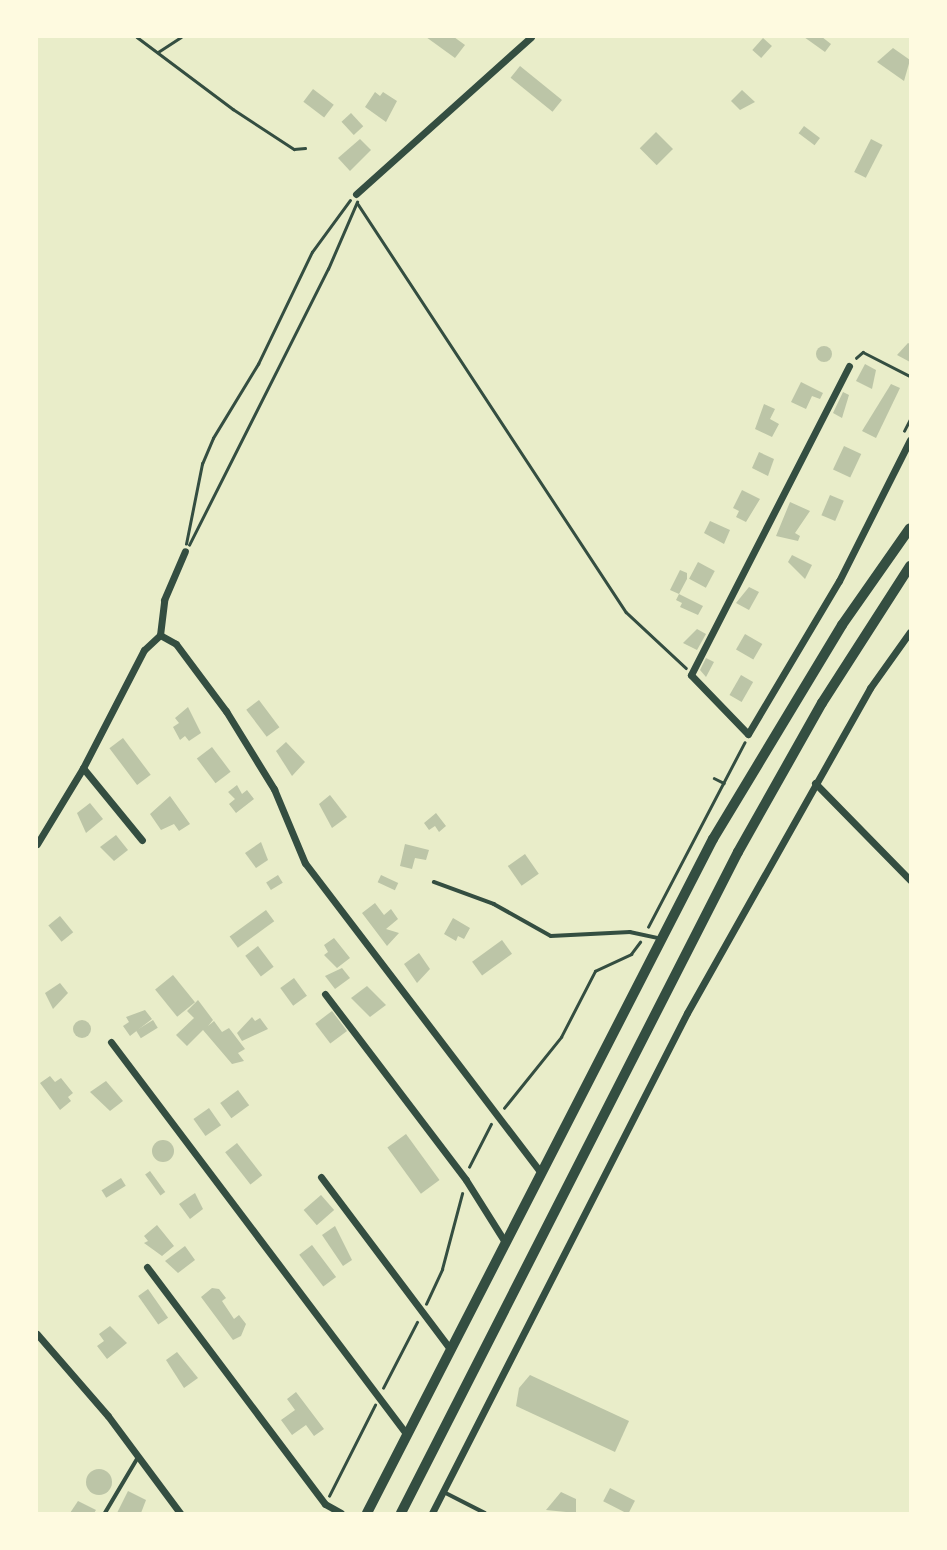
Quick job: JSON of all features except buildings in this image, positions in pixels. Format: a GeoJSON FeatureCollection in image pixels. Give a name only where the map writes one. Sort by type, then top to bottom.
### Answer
{"type":"FeatureCollection","features":[{"type":"Feature","properties":{"kind":"main road"},"geometry":{"type":"LineString","coordinates":[[367,1513],[661,939],[766,747],[910,528]]}},
{"type":"Feature","properties":{"kind":"main road"},"geometry":{"type":"LineString","coordinates":[[401,1513],[786,765],[910,566]]}},
{"type":"Feature","properties":{"kind":"street"},"geometry":{"type":"LineString","coordinates":[[356,198],[531,37]]}},
{"type":"Feature","properties":{"kind":"street"},"geometry":{"type":"LineString","coordinates":[[849,366],[691,675],[748,734],[839,581],[910,440]]}},
{"type":"Feature","properties":{"kind":"street"},"geometry":{"type":"LineString","coordinates":[[37,844],[83,768],[144,650],[160,635],[164,600],[185,551]]}},
{"type":"Feature","properties":{"kind":"street"},"geometry":{"type":"LineString","coordinates":[[432,1513],[681,1025],[870,688],[910,632]]}},
{"type":"Feature","properties":{"kind":"street"},"geometry":{"type":"LineString","coordinates":[[160,635],[176,644],[226,711],[274,789],[305,863],[541,1172]]}},
{"type":"Feature","properties":{"kind":"street"},"geometry":{"type":"LineString","coordinates":[[83,768],[142,840]]}},
{"type":"Feature","properties":{"kind":"street"},"geometry":{"type":"LineString","coordinates":[[815,783],[910,880]]}},
{"type":"Feature","properties":{"kind":"street"},"geometry":{"type":"LineString","coordinates":[[325,994],[466,1180],[505,1242]]}},
{"type":"Feature","properties":{"kind":"street"},"geometry":{"type":"LineString","coordinates":[[111,1042],[407,1436]]}},
{"type":"Feature","properties":{"kind":"street"},"geometry":{"type":"LineString","coordinates":[[321,1177],[450,1349]]}},
{"type":"Feature","properties":{"kind":"street"},"geometry":{"type":"LineString","coordinates":[[148,1266],[325,1504],[341,1513]]}},
{"type":"Feature","properties":{"kind":"street"},"geometry":{"type":"LineString","coordinates":[[37,1335],[139,1458],[180,1513]]}},
{"type":"Feature","properties":{"kind":"lane"},"geometry":{"type":"LineString","coordinates":[[433,882],[494,904],[551,936],[643,935],[661,939]]}},
{"type":"Feature","properties":{"kind":"lane"},"geometry":{"type":"LineString","coordinates":[[105,1513],[130,1464],[139,1458]]}},
{"type":"Feature","properties":{"kind":"lane"},"geometry":{"type":"LineString","coordinates":[[444,1492],[485,1513]]}},
{"type":"Feature","properties":{"kind":"path"},"geometry":{"type":"LineString","coordinates":[[138,37],[274,136],[295,149],[305,148]]}},
{"type":"Feature","properties":{"kind":"path"},"geometry":{"type":"LineString","coordinates":[[158,52],[181,37]]}},
{"type":"Feature","properties":{"kind":"path"},"geometry":{"type":"LineString","coordinates":[[185,551],[197,483],[213,439],[258,364],[324,231],[356,198]]}},
{"type":"Feature","properties":{"kind":"path"},"geometry":{"type":"LineString","coordinates":[[185,551],[328,269],[356,198]]}},
{"type":"Feature","properties":{"kind":"path"},"geometry":{"type":"LineString","coordinates":[[356,198],[626,612],[691,675]]}},
{"type":"Feature","properties":{"kind":"path"},"geometry":{"type":"LineString","coordinates":[[849,366],[863,352],[910,376]]}},
{"type":"Feature","properties":{"kind":"path"},"geometry":{"type":"LineString","coordinates":[[382,1391],[442,1269],[474,1150],[561,1037],[595,971],[631,954],[748,734]]}},
{"type":"Feature","properties":{"kind":"path"},"geometry":{"type":"LineString","coordinates":[[715,778],[724,783]]}},
{"type":"Feature","properties":{"kind":"path"},"geometry":{"type":"LineString","coordinates":[[325,1504],[376,1402]]}}]}
